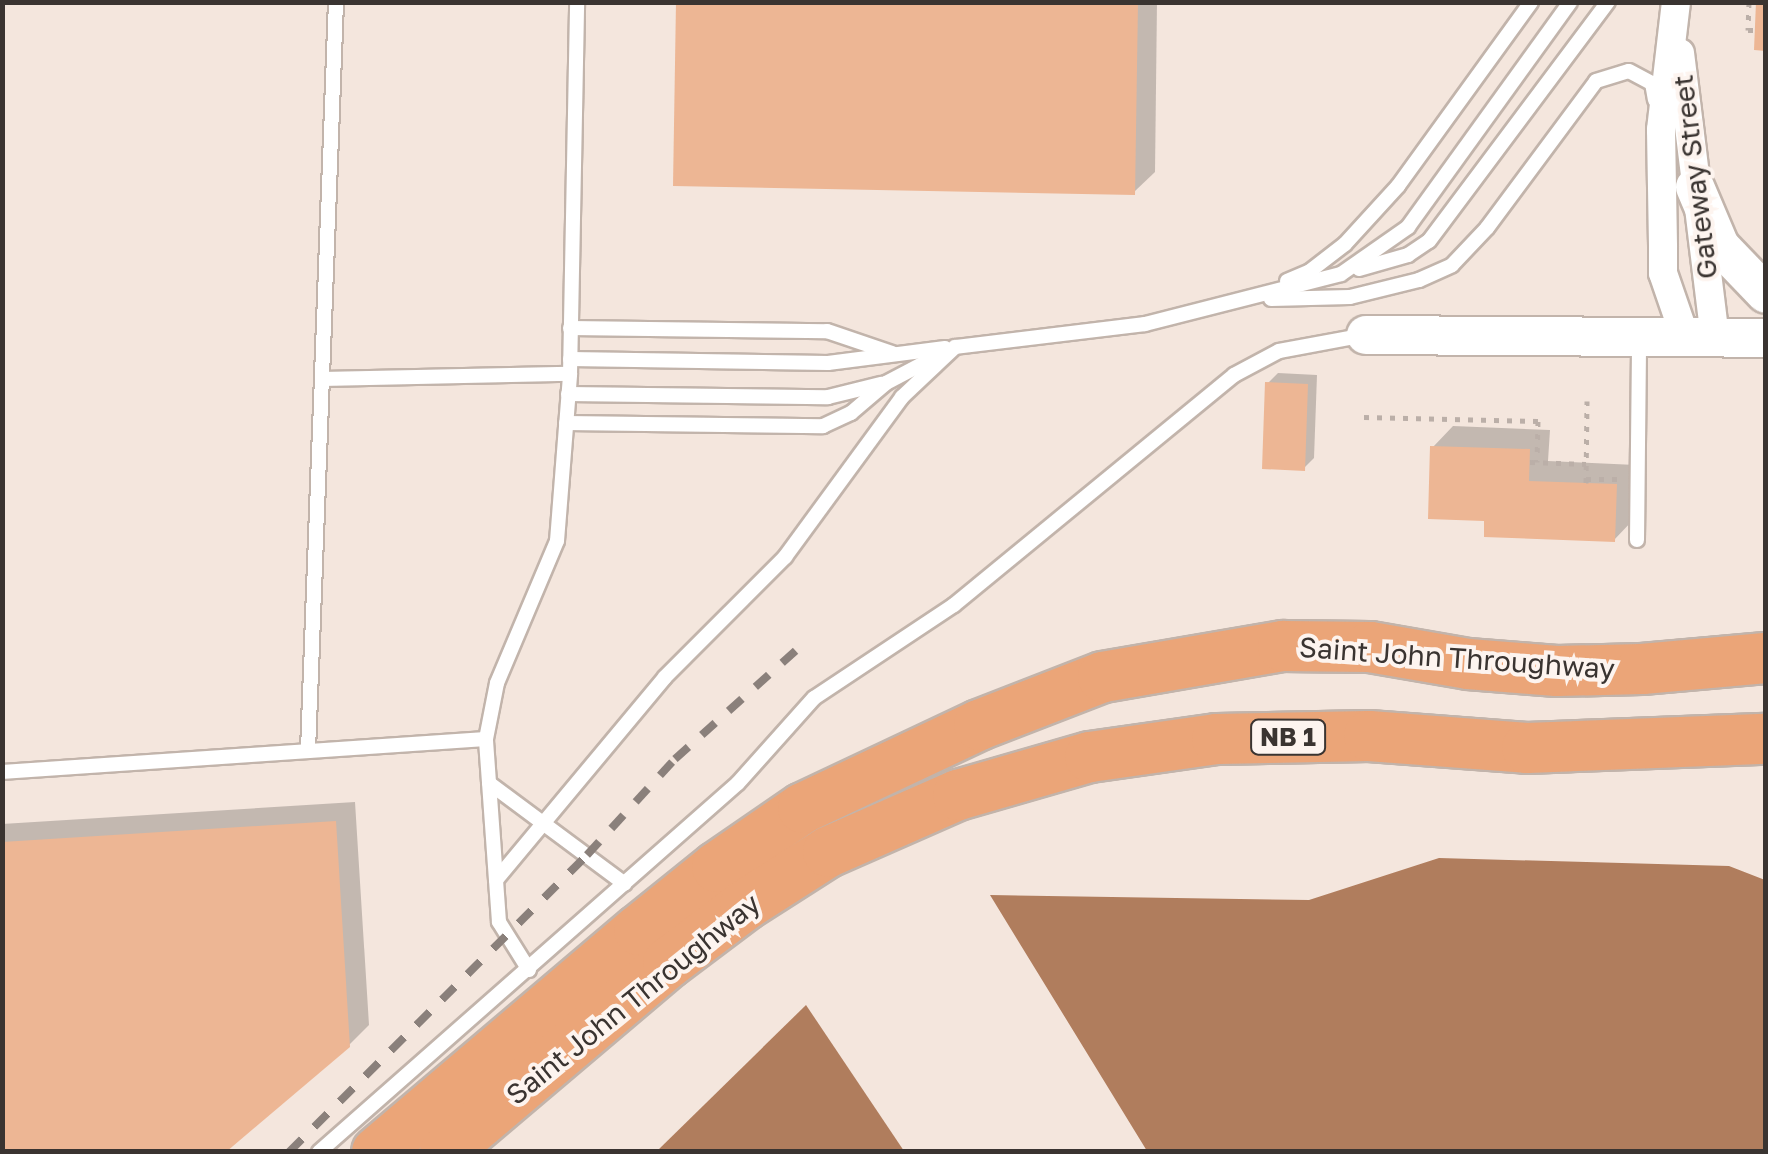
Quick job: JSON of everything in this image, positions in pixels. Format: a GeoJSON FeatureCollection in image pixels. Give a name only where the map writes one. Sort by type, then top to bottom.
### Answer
{"type":"FeatureCollection","features":[{"type":"Feature","properties":{"kind":"highway"},"geometry":{"type":"LineString","coordinates":[[1370,648],[1592,654],[1671,649],[1766,632]]}},
{"type":"Feature","properties":{"kind":"highway","name":"Saint John Throughway"},"geometry":{"type":"LineString","coordinates":[[377,1152],[639,930],[717,868],[803,808],[980,725],[1103,677],[1194,658],[1283,646],[1370,648],[1468,664],[1557,671],[1766,658]]}},
{"type":"Feature","properties":{"kind":"highway","name":"Saint John Throughway"},"geometry":{"type":"LineString","coordinates":[[980,725],[1178,684],[1260,678],[1369,681],[1557,698],[1636,697],[1766,686]]}},
{"type":"Feature","properties":{"kind":"highway","name":"Saint John Throughway"},"geometry":{"type":"LineString","coordinates":[[446,1152],[668,963],[745,905],[828,852],[958,795],[1090,757],[1217,739],[1369,736],[1527,748],[1766,739]]}},
{"type":"Feature","properties":{"kind":"street","name":"Gateway Street"},"geometry":{"type":"LineString","coordinates":[[1676,10],[1661,130],[1664,273],[1700,337]]}},
{"type":"Feature","properties":{"kind":"street","name":"Gateway Street"},"geometry":{"type":"LineString","coordinates":[[1676,10],[1695,187],[1700,337]]}},
{"type":"Feature","properties":{"kind":"street"},"geometry":{"type":"LineString","coordinates":[[1695,187],[1720,246],[1766,294]]}},
{"type":"Feature","properties":{"kind":"street"},"geometry":{"type":"LineString","coordinates":[[1366,335],[1766,338]]}},
{"type":"Feature","properties":{"kind":"lane"},"geometry":{"type":"LineString","coordinates":[[308,751],[336,2]]}},
{"type":"Feature","properties":{"kind":"lane"},"geometry":{"type":"LineString","coordinates":[[529,970],[499,922],[486,740],[497,683],[557,541],[570,367],[577,2]]}},
{"type":"Feature","properties":{"kind":"lane"},"geometry":{"type":"LineString","coordinates":[[1245,300],[1310,271],[1345,244],[1398,186],[1531,2]]}},
{"type":"Feature","properties":{"kind":"lane"},"geometry":{"type":"LineString","coordinates":[[1342,274],[1408,227],[1570,2]]}},
{"type":"Feature","properties":{"kind":"lane"},"geometry":{"type":"LineString","coordinates":[[322,379],[570,367],[828,363],[1145,324],[1408,255],[1429,241],[1608,2]]}},
{"type":"Feature","properties":{"kind":"lane"},"geometry":{"type":"LineString","coordinates":[[1245,300],[1350,298],[1419,280],[1452,265],[1487,228],[1596,81],[1629,71],[1652,82],[1661,130]]}},
{"type":"Feature","properties":{"kind":"lane"},"geometry":{"type":"LineString","coordinates":[[570,328],[827,331],[898,354]]}},
{"type":"Feature","properties":{"kind":"lane"},"geometry":{"type":"LineString","coordinates":[[319,1152],[738,783],[814,698],[954,605],[1063,521],[1234,376],[1279,352],[1366,335]]}},
{"type":"Feature","properties":{"kind":"lane"},"geometry":{"type":"LineString","coordinates":[[1637,540],[1639,337]]}},
{"type":"Feature","properties":{"kind":"lane"},"geometry":{"type":"LineString","coordinates":[[568,394],[828,397],[886,382],[955,347]]}},
{"type":"Feature","properties":{"kind":"lane"},"geometry":{"type":"LineString","coordinates":[[496,880],[666,677],[785,557],[902,397],[955,347]]}},
{"type":"Feature","properties":{"kind":"lane"},"geometry":{"type":"LineString","coordinates":[[566,423],[823,426],[851,412],[886,382]]}},
{"type":"Feature","properties":{"kind":"lane"},"geometry":{"type":"LineString","coordinates":[[2,772],[486,740]]}},
{"type":"Feature","properties":{"kind":"lane"},"geometry":{"type":"LineString","coordinates":[[489,783],[625,884]]}},
{"type":"Feature","properties":{"kind":"path"},"geometry":{"type":"LineString","coordinates":[[1749,2],[1748,30],[1755,30]]}},
{"type":"Feature","properties":{"kind":"path"},"geometry":{"type":"LineString","coordinates":[[1588,400],[1586,481],[1638,480]]}},
{"type":"Feature","properties":{"kind":"path"},"geometry":{"type":"LineString","coordinates":[[1364,417],[1538,421],[1534,462],[1586,464]]}},
{"type":"Feature","properties":{"kind":"shaded area"},"geometry":{"type":"Polygon","coordinates":[[[1439,858],[1729,866],[1765,880],[1765,1151],[1147,1151],[990,895],[1309,900],[1439,858]]]}},
{"type":"Feature","properties":{"kind":"shaded area"},"geometry":{"type":"Polygon","coordinates":[[[806,1005],[904,1151],[657,1151],[806,1005]]]}},
{"type":"Feature","properties":{"kind":"building"},"geometry":{"type":"Polygon","coordinates":[[[676,2],[1138,2],[1135,195],[673,186],[676,2]]]}},
{"type":"Feature","properties":{"kind":"building"},"geometry":{"type":"Polygon","coordinates":[[[1756,2],[1766,2],[1766,51],[1754,50],[1756,2]]]}},
{"type":"Feature","properties":{"kind":"building"},"geometry":{"type":"Polygon","coordinates":[[[1265,382],[1308,384],[1305,471],[1262,469],[1265,382]]]}},
{"type":"Feature","properties":{"kind":"building"},"geometry":{"type":"Polygon","coordinates":[[[1430,446],[1530,449],[1529,481],[1617,484],[1615,542],[1484,537],[1484,521],[1428,519],[1430,446]]]}},
{"type":"Feature","properties":{"kind":"building"},"geometry":{"type":"Polygon","coordinates":[[[336,821],[350,1047],[226,1152],[2,1152],[2,842],[336,821]]]}},
{"type":"Feature","properties":{"kind":"railway"},"geometry":{"type":"LineString","coordinates":[[289,1152],[587,855],[675,759],[802,645]]}}]}
